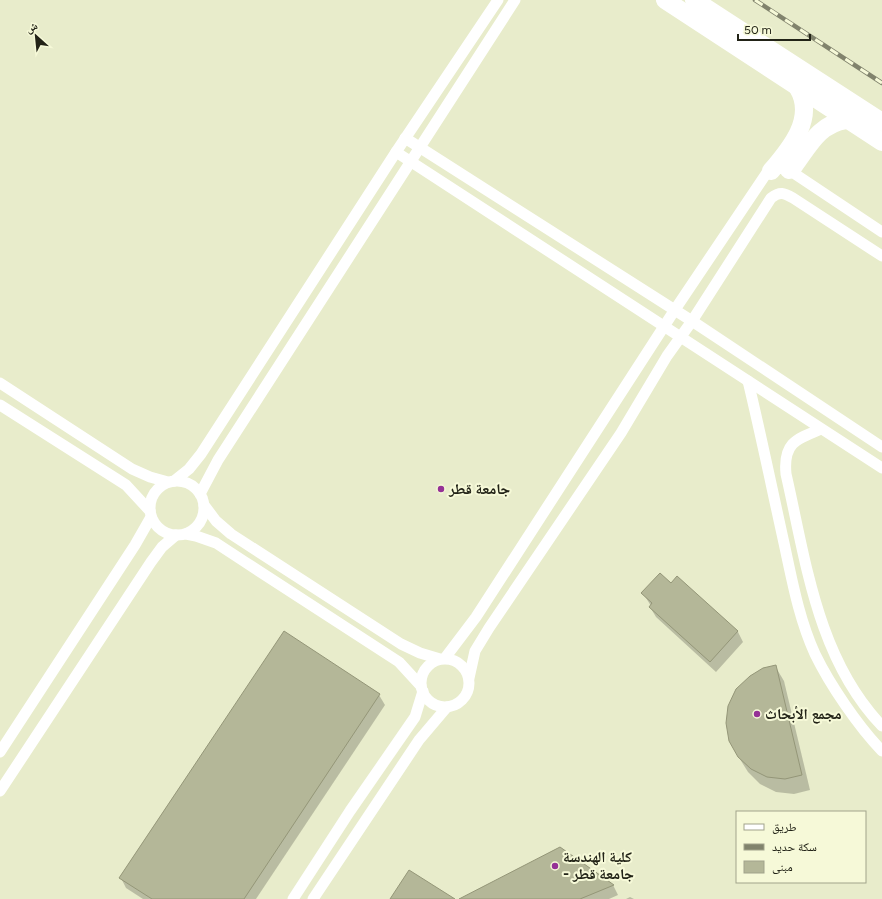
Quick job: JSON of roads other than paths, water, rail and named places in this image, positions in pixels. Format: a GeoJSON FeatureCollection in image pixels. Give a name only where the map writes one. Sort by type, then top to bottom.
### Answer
{"type":"FeatureCollection","features":[{"type":"Feature","properties":{"kind":"main road"},"geometry":{"type":"LineString","coordinates":[[665,0],[846,120],[882,142]]}},
{"type":"Feature","properties":{"kind":"main road"},"geometry":{"type":"LineString","coordinates":[[694,0],[882,122]]}},
{"type":"Feature","properties":{"kind":"main road"},"geometry":{"type":"LineString","coordinates":[[770,171],[780,160],[803,123],[805,105],[798,88]]}},
{"type":"Feature","properties":{"kind":"main road"},"geometry":{"type":"LineString","coordinates":[[789,170],[794,166],[821,130],[833,123],[846,120]]}},
{"type":"Feature","properties":{"kind":"street"},"geometry":{"type":"LineString","coordinates":[[200,494],[213,468],[515,0]]}},
{"type":"Feature","properties":{"kind":"street"},"geometry":{"type":"LineString","coordinates":[[0,752],[135,545],[150,514],[154,493],[189,469],[201,454],[405,138],[497,1],[509,10]]}},
{"type":"Feature","properties":{"kind":"street"},"geometry":{"type":"LineString","coordinates":[[405,138],[674,311],[692,321],[882,447]]}},
{"type":"Feature","properties":{"kind":"street"},"geometry":{"type":"LineString","coordinates":[[396,152],[882,468]]}},
{"type":"Feature","properties":{"kind":"street"},"geometry":{"type":"LineString","coordinates":[[293,899],[350,811],[412,721],[419,708],[424,671],[431,663],[443,659],[476,617],[674,311],[763,179],[770,171],[780,168],[789,170],[882,232]]}},
{"type":"Feature","properties":{"kind":"street"},"geometry":{"type":"LineString","coordinates":[[469,678],[475,651],[488,628],[621,433],[667,356],[692,321],[763,208],[772,198],[779,193],[784,193],[882,256]]}},
{"type":"Feature","properties":{"kind":"street"},"geometry":{"type":"LineString","coordinates":[[709,258],[718,268],[726,268]]}},
{"type":"Feature","properties":{"kind":"street"},"geometry":{"type":"LineString","coordinates":[[748,381],[759,424],[793,583],[808,635],[815,653],[831,681],[862,728],[882,751]]}},
{"type":"Feature","properties":{"kind":"street"},"geometry":{"type":"LineString","coordinates":[[0,383],[132,469],[150,477],[171,482],[186,482],[197,489],[204,505],[216,521],[231,534],[401,644],[420,653],[459,662],[465,669],[469,678],[470,686],[466,695],[459,703],[447,707],[419,740],[313,899]]}},
{"type":"Feature","properties":{"kind":"street"},"geometry":{"type":"LineString","coordinates":[[0,405],[126,485],[162,531],[201,537],[216,544],[252,566],[399,662],[432,703],[447,707]]}},
{"type":"Feature","properties":{"kind":"street"},"geometry":{"type":"LineString","coordinates":[[821,429],[798,439],[789,448],[785,459],[786,474],[810,585],[821,621],[832,649],[856,692],[864,705],[882,726]]}},
{"type":"Feature","properties":{"kind":"street"},"geometry":{"type":"LineString","coordinates":[[0,791],[151,562],[162,547],[200,523],[204,505]]}},
{"type":"Feature","properties":{"kind":"railway"},"geometry":{"type":"LineString","coordinates":[[755,0],[882,83]]}},
{"type":"Feature","properties":{"kind":"place","name":"جامعة قطر"},"geometry":{"type":"Point","coordinates":[441,489]}},
{"type":"Feature","properties":{"kind":"place","name":"مجمع الأبحاث"},"geometry":{"type":"Point","coordinates":[757,714]}},
{"type":"Feature","properties":{"kind":"place","name":"كلية الهندسة - جامعة قطر"},"geometry":{"type":"Point","coordinates":[555,866]}}]}
